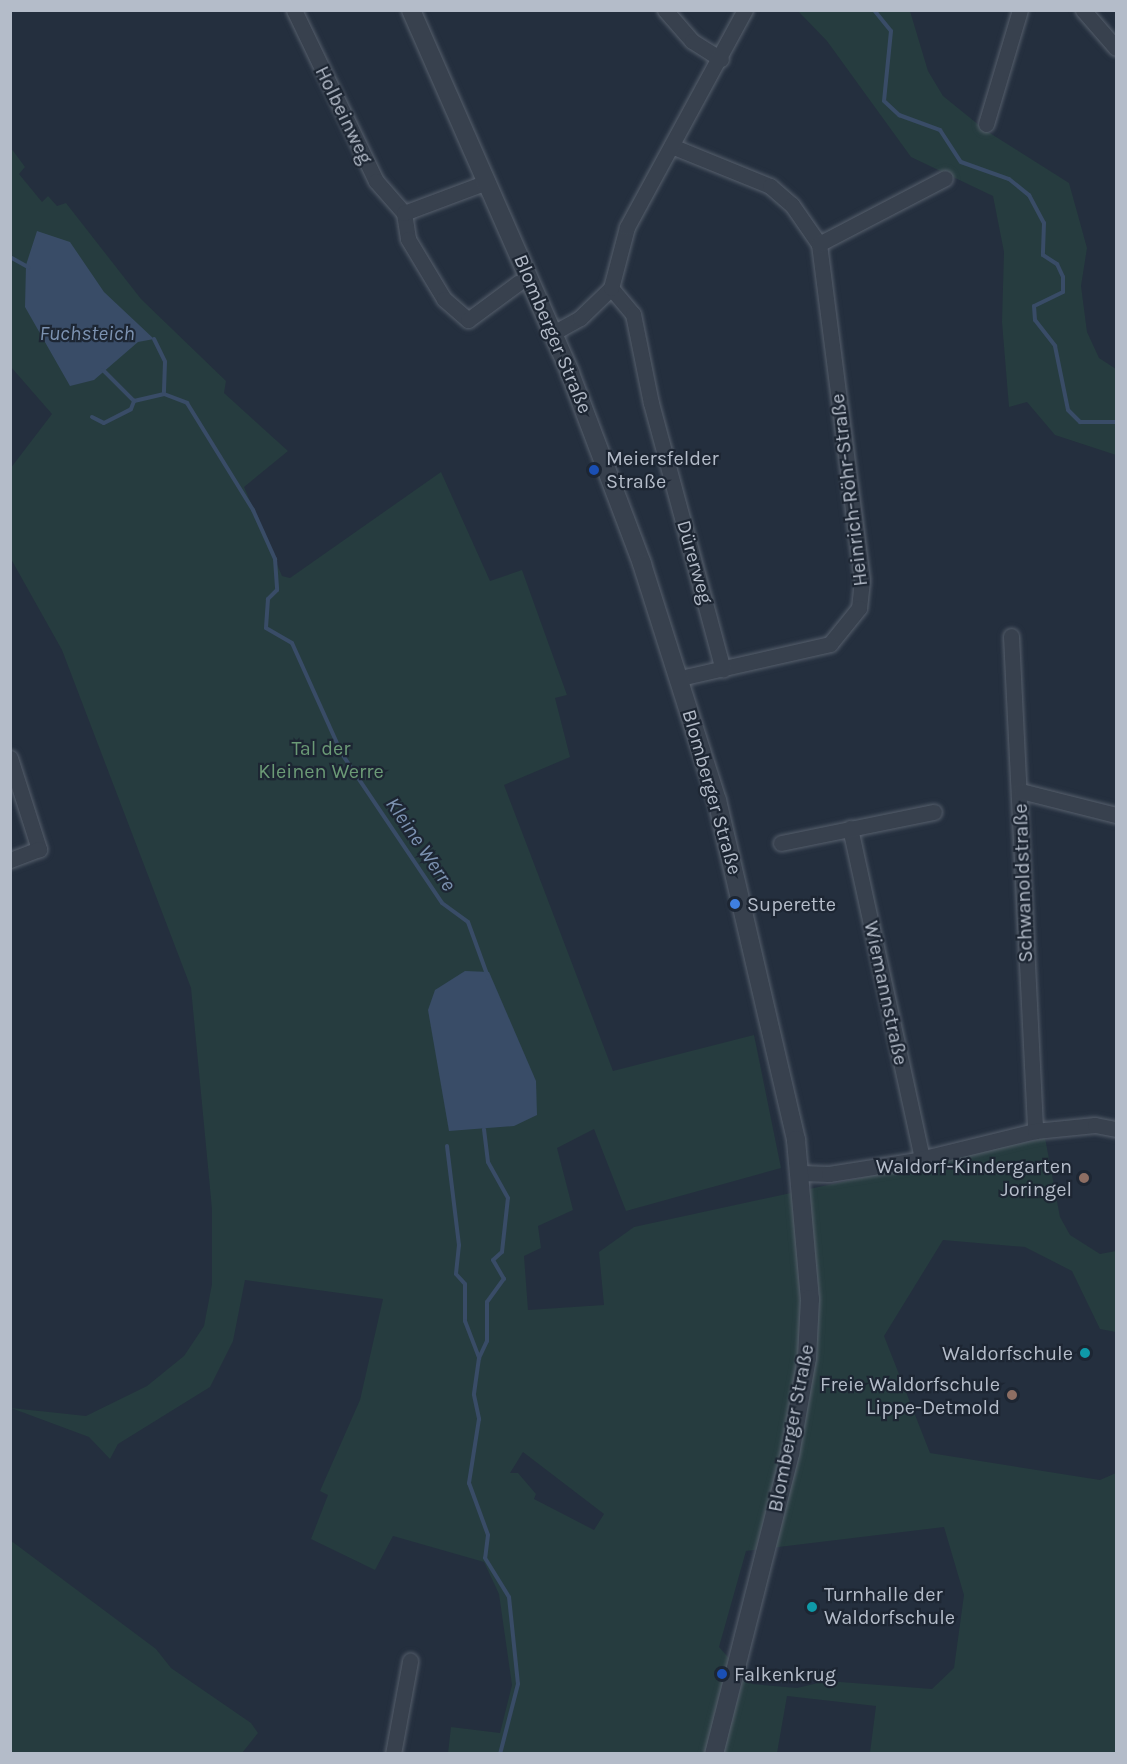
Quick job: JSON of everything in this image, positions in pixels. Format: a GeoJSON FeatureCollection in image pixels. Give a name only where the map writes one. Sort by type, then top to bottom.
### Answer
{"type":"FeatureCollection","features":[{"type":"Feature","properties":{"kind":"street","name":"Holbeinweg"},"geometry":{"type":"LineString","coordinates":[[294,10],[376,181],[404,213]]}},
{"type":"Feature","properties":{"kind":"street","name":"Blomberger Straße"},"geometry":{"type":"LineString","coordinates":[[411,10],[553,333],[607,466],[680,678],[745,910],[801,1173],[810,1299],[807,1358],[790,1454],[714,1754]]}},
{"type":"Feature","properties":{"kind":"street"},"geometry":{"type":"LineString","coordinates":[[665,10],[692,41],[721,59]]}},
{"type":"Feature","properties":{"kind":"street"},"geometry":{"type":"LineString","coordinates":[[553,333],[580,318],[611,288],[627,227],[674,147],[745,10]]}},
{"type":"Feature","properties":{"kind":"street"},"geometry":{"type":"LineString","coordinates":[[986,124],[1020,10]]}},
{"type":"Feature","properties":{"kind":"street"},"geometry":{"type":"LineString","coordinates":[[1083,10],[1116,45]]}},
{"type":"Feature","properties":{"kind":"street","name":"Heinrich-Röhr-Straße"},"geometry":{"type":"LineString","coordinates":[[674,147],[770,186],[792,205],[819,244],[856,526],[859,608],[830,644],[680,678]]}},
{"type":"Feature","properties":{"kind":"street"},"geometry":{"type":"LineString","coordinates":[[819,244],[945,178]]}},
{"type":"Feature","properties":{"kind":"street"},"geometry":{"type":"LineString","coordinates":[[487,182],[404,213],[408,239],[430,282],[468,320],[518,283]]}},
{"type":"Feature","properties":{"kind":"street","name":"Dürerweg"},"geometry":{"type":"LineString","coordinates":[[611,288],[633,314],[651,403],[723,669]]}},
{"type":"Feature","properties":{"kind":"street","name":"Schwanoldstraße"},"geometry":{"type":"LineString","coordinates":[[1011,636],[1021,791],[1035,1131]]}},
{"type":"Feature","properties":{"kind":"street"},"geometry":{"type":"LineString","coordinates":[[10,758],[39,849],[10,860]]}},
{"type":"Feature","properties":{"kind":"street"},"geometry":{"type":"LineString","coordinates":[[1021,791],[1116,815]]}},
{"type":"Feature","properties":{"kind":"street"},"geometry":{"type":"LineString","coordinates":[[781,843],[934,812]]}},
{"type":"Feature","properties":{"kind":"street","name":"Wiemannstraße"},"geometry":{"type":"LineString","coordinates":[[850,828],[922,1158]]}},
{"type":"Feature","properties":{"kind":"street"},"geometry":{"type":"LineString","coordinates":[[801,1173],[829,1174],[922,1158],[1035,1131],[1095,1125],[1116,1129]]}},
{"type":"Feature","properties":{"kind":"street"},"geometry":{"type":"LineString","coordinates":[[393,1754],[410,1661]]}},
{"type":"Feature","properties":{"kind":"green space"},"geometry":{"type":"Polygon","coordinates":[[[798,11],[910,11],[928,71],[943,96],[985,130],[1069,183],[1087,248],[1081,286],[1087,332],[1099,358],[1116,369],[1116,455],[1055,435],[1027,402],[1009,407],[1002,322],[1004,252],[993,196],[911,157],[827,41],[798,11]]]}},
{"type":"Feature","properties":{"kind":"green space","name":"Tal der Kleinen Werre"},"geometry":{"type":"Polygon","coordinates":[[[11,148],[25,167],[19,174],[42,202],[48,196],[57,206],[66,203],[141,299],[226,381],[224,393],[288,451],[244,487],[282,576],[290,578],[441,472],[490,581],[522,570],[567,695],[555,698],[570,757],[504,785],[613,1071],[754,1035],[781,1168],[626,1211],[594,1129],[557,1148],[573,1210],[538,1226],[541,1248],[524,1256],[528,1310],[604,1305],[599,1252],[634,1227],[1045,1138],[1060,1217],[1070,1235],[1100,1254],[1116,1251],[1116,1332],[1100,1329],[1072,1271],[1025,1247],[943,1240],[884,1336],[930,1453],[1100,1480],[1116,1473],[1116,1753],[870,1753],[876,1706],[787,1696],[777,1753],[448,1753],[451,1727],[500,1733],[512,1685],[499,1594],[484,1562],[393,1536],[375,1570],[311,1539],[328,1495],[320,1491],[360,1400],[383,1299],[245,1280],[233,1341],[210,1387],[118,1444],[110,1459],[89,1437],[11,1408],[86,1416],[147,1386],[184,1356],[204,1326],[212,1284],[212,1209],[191,988],[62,650],[11,559],[10,469],[52,414],[11,367],[11,148]],[[523,1452],[510,1473],[518,1473],[536,1494],[534,1499],[594,1530],[604,1514],[523,1452]],[[944,1527],[746,1551],[719,1647],[752,1684],[797,1688],[827,1681],[932,1689],[954,1668],[964,1595],[944,1527]]]}},
{"type":"Feature","properties":{"kind":"green space"},"geometry":{"type":"Polygon","coordinates":[[[10,1540],[156,1649],[171,1668],[251,1723],[258,1733],[242,1753],[11,1753],[10,1540]]]}},
{"type":"Feature","properties":{"kind":"water","name":"Fuchsteich"},"geometry":{"type":"Polygon","coordinates":[[[37,231],[70,242],[104,292],[154,339],[138,342],[94,380],[70,386],[25,307],[26,265],[37,231]]]}},
{"type":"Feature","properties":{"kind":"water"},"geometry":{"type":"Polygon","coordinates":[[[465,971],[489,972],[536,1081],[537,1115],[514,1126],[449,1131],[428,1010],[435,990],[465,971]]]}},
{"type":"Feature","properties":{"kind":"waterway"},"geometry":{"type":"LineString","coordinates":[[874,10],[891,31],[884,101],[899,115],[940,130],[961,162],[1009,179],[1029,195],[1044,223],[1043,255],[1057,264],[1063,277],[1063,292],[1034,306],[1035,320],[1055,346],[1068,410],[1080,422],[1116,422]]}},
{"type":"Feature","properties":{"kind":"waterway","name":"Kleine Werre"},"geometry":{"type":"LineString","coordinates":[[10,257],[28,267]]}},
{"type":"Feature","properties":{"kind":"waterway"},"geometry":{"type":"LineString","coordinates":[[154,339],[165,362],[164,394]]}},
{"type":"Feature","properties":{"kind":"waterway","name":"Kleine Werre"},"geometry":{"type":"LineString","coordinates":[[103,370],[134,401],[164,394],[187,403],[253,510],[275,559],[277,590],[268,599],[266,628],[292,643],[342,754],[442,903],[468,922],[488,977]]}},
{"type":"Feature","properties":{"kind":"waterway"},"geometry":{"type":"LineString","coordinates":[[92,417],[104,423],[131,409],[134,401]]}},
{"type":"Feature","properties":{"kind":"waterway","name":"Kleine Werre"},"geometry":{"type":"LineString","coordinates":[[479,1358],[487,1341],[487,1302],[504,1279],[493,1260],[502,1252],[508,1198],[488,1162],[484,1129]]}},
{"type":"Feature","properties":{"kind":"waterway","name":"Kleine Werre"},"geometry":{"type":"LineString","coordinates":[[447,1146],[459,1245],[456,1274],[465,1284],[465,1321],[479,1358],[474,1395],[479,1419],[469,1483],[488,1535],[485,1558],[509,1597],[518,1684],[500,1754]]}},
{"type":"Feature","properties":{"kind":"place","name":"Meiersfelder Straße"},"geometry":{"type":"Point","coordinates":[594,470]}},
{"type":"Feature","properties":{"kind":"place","name":"Superette"},"geometry":{"type":"Point","coordinates":[735,904]}},
{"type":"Feature","properties":{"kind":"place","name":"Waldorf-Kindergarten Joringel"},"geometry":{"type":"Point","coordinates":[1084,1178]}},
{"type":"Feature","properties":{"kind":"place","name":"Waldorfschule"},"geometry":{"type":"Point","coordinates":[1085,1353]}},
{"type":"Feature","properties":{"kind":"place","name":"Freie Waldorfschule Lippe-Detmold"},"geometry":{"type":"Point","coordinates":[1012,1395]}},
{"type":"Feature","properties":{"kind":"place","name":"Turnhalle der Waldorfschule"},"geometry":{"type":"Point","coordinates":[812,1607]}},
{"type":"Feature","properties":{"kind":"place","name":"Falkenkrug"},"geometry":{"type":"Point","coordinates":[722,1674]}}]}
